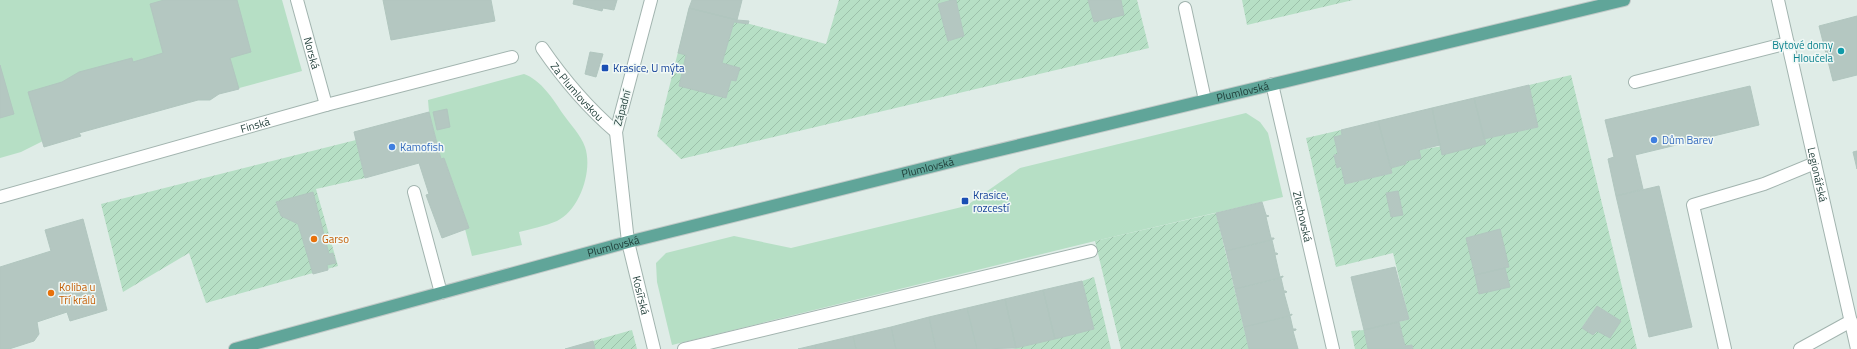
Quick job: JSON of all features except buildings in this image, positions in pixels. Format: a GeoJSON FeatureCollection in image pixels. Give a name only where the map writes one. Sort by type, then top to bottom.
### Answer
{"type":"FeatureCollection","features":[{"type":"Feature","properties":{"kind":"main road","name":"Plumlovská"},"geometry":{"type":"LineString","coordinates":[[235,349],[628,242],[1205,100],[1624,0]]}},
{"type":"Feature","properties":{"kind":"street","name":"Norská"},"geometry":{"type":"LineString","coordinates":[[296,0],[326,105]]}},
{"type":"Feature","properties":{"kind":"street","name":"Západní"},"geometry":{"type":"LineString","coordinates":[[628,242],[616,132],[651,0]]}},
{"type":"Feature","properties":{"kind":"street","name":"Legionářská"},"geometry":{"type":"LineString","coordinates":[[1778,0],[1857,349]]}},
{"type":"Feature","properties":{"kind":"street"},"geometry":{"type":"LineString","coordinates":[[1185,8],[1205,100]]}},
{"type":"Feature","properties":{"kind":"street"},"geometry":{"type":"LineString","coordinates":[[1635,82],[1788,43]]}},
{"type":"Feature","properties":{"kind":"street","name":"Za Plumlovskou"},"geometry":{"type":"LineString","coordinates":[[542,48],[562,78],[593,112],[616,132]]}},
{"type":"Feature","properties":{"kind":"street","name":"Finská"},"geometry":{"type":"LineString","coordinates":[[0,197],[326,105],[512,57]]}},
{"type":"Feature","properties":{"kind":"street","name":"Zlechovská"},"geometry":{"type":"LineString","coordinates":[[1272,84],[1333,349]]}},
{"type":"Feature","properties":{"kind":"street"},"geometry":{"type":"LineString","coordinates":[[1725,349],[1693,204],[1764,184],[1815,163]]}},
{"type":"Feature","properties":{"kind":"street"},"geometry":{"type":"LineString","coordinates":[[414,192],[441,293]]}},
{"type":"Feature","properties":{"kind":"street","name":"Kosířská"},"geometry":{"type":"LineString","coordinates":[[628,242],[654,349]]}},
{"type":"Feature","properties":{"kind":"street"},"geometry":{"type":"LineString","coordinates":[[684,349],[1091,251]]}},
{"type":"Feature","properties":{"kind":"street"},"geometry":{"type":"LineString","coordinates":[[1800,349],[1851,321]]}},
{"type":"Feature","properties":{"kind":"green space"},"geometry":{"type":"Polygon","coordinates":[[[0,0],[282,0],[302,71],[43,141],[21,152],[0,158],[0,0]]]}},
{"type":"Feature","properties":{"kind":"green space"},"geometry":{"type":"Polygon","coordinates":[[[839,0],[1137,0],[1149,48],[681,159],[657,136],[689,8],[826,44],[839,0]]]}},
{"type":"Feature","properties":{"kind":"green space"},"geometry":{"type":"Polygon","coordinates":[[[1242,0],[1353,0],[1247,25],[1242,0]]]}},
{"type":"Feature","properties":{"kind":"green space"},"geometry":{"type":"Polygon","coordinates":[[[524,74],[541,85],[578,134],[585,147],[587,156],[586,178],[578,199],[565,216],[552,223],[519,232],[522,245],[472,256],[465,229],[469,228],[444,158],[441,159],[429,112],[428,100],[524,74]]]}},
{"type":"Feature","properties":{"kind":"green space"},"geometry":{"type":"Polygon","coordinates":[[[1571,75],[1637,349],[1413,349],[1412,345],[1405,346],[1399,322],[1409,319],[1393,253],[1336,267],[1306,138],[1341,130],[1342,135],[1334,137],[1338,154],[1334,155],[1337,167],[1341,166],[1346,184],[1392,173],[1391,168],[1406,164],[1406,161],[1421,158],[1419,150],[1484,139],[1538,127],[1529,85],[1571,75]],[[1597,306],[1583,326],[1595,334],[1597,331],[1620,321],[1597,306]]]}},
{"type":"Feature","properties":{"kind":"green space"},"geometry":{"type":"Polygon","coordinates":[[[1246,113],[1260,122],[1268,133],[1283,197],[1095,241],[672,345],[657,282],[656,263],[666,253],[734,236],[791,248],[966,206],[1020,168],[1246,113]]]}},
{"type":"Feature","properties":{"kind":"green space"},"geometry":{"type":"Polygon","coordinates":[[[356,140],[365,178],[316,189],[338,266],[206,303],[189,253],[123,292],[101,204],[356,140]]]}},
{"type":"Feature","properties":{"kind":"green space"},"geometry":{"type":"Polygon","coordinates":[[[1216,213],[1249,349],[1121,349],[1095,241],[1216,213]]]}},
{"type":"Feature","properties":{"kind":"green space"},"geometry":{"type":"Polygon","coordinates":[[[1094,277],[1111,349],[1012,349],[1093,329],[1082,281],[1094,277]]]}},
{"type":"Feature","properties":{"kind":"green space"},"geometry":{"type":"Polygon","coordinates":[[[632,330],[637,349],[595,349],[593,341],[632,330]]]}},
{"type":"Feature","properties":{"kind":"green space"},"geometry":{"type":"Polygon","coordinates":[[[1364,330],[1368,349],[1355,349],[1351,331],[1364,330]]]}},
{"type":"Feature","properties":{"kind":"place","name":"Bytové domy Hloučela"},"geometry":{"type":"Point","coordinates":[1841,51]}},
{"type":"Feature","properties":{"kind":"place","name":"Krasice, U mýta"},"geometry":{"type":"Point","coordinates":[605,68]}},
{"type":"Feature","properties":{"kind":"place","name":"Dům Barev"},"geometry":{"type":"Point","coordinates":[1654,140]}},
{"type":"Feature","properties":{"kind":"place","name":"Kamofish"},"geometry":{"type":"Point","coordinates":[392,147]}},
{"type":"Feature","properties":{"kind":"place","name":"Krasice, rozcestí"},"geometry":{"type":"Point","coordinates":[965,201]}},
{"type":"Feature","properties":{"kind":"place","name":"Garso"},"geometry":{"type":"Point","coordinates":[314,239]}},
{"type":"Feature","properties":{"kind":"place","name":"Koliba u Tří králů"},"geometry":{"type":"Point","coordinates":[51,293]}}]}
